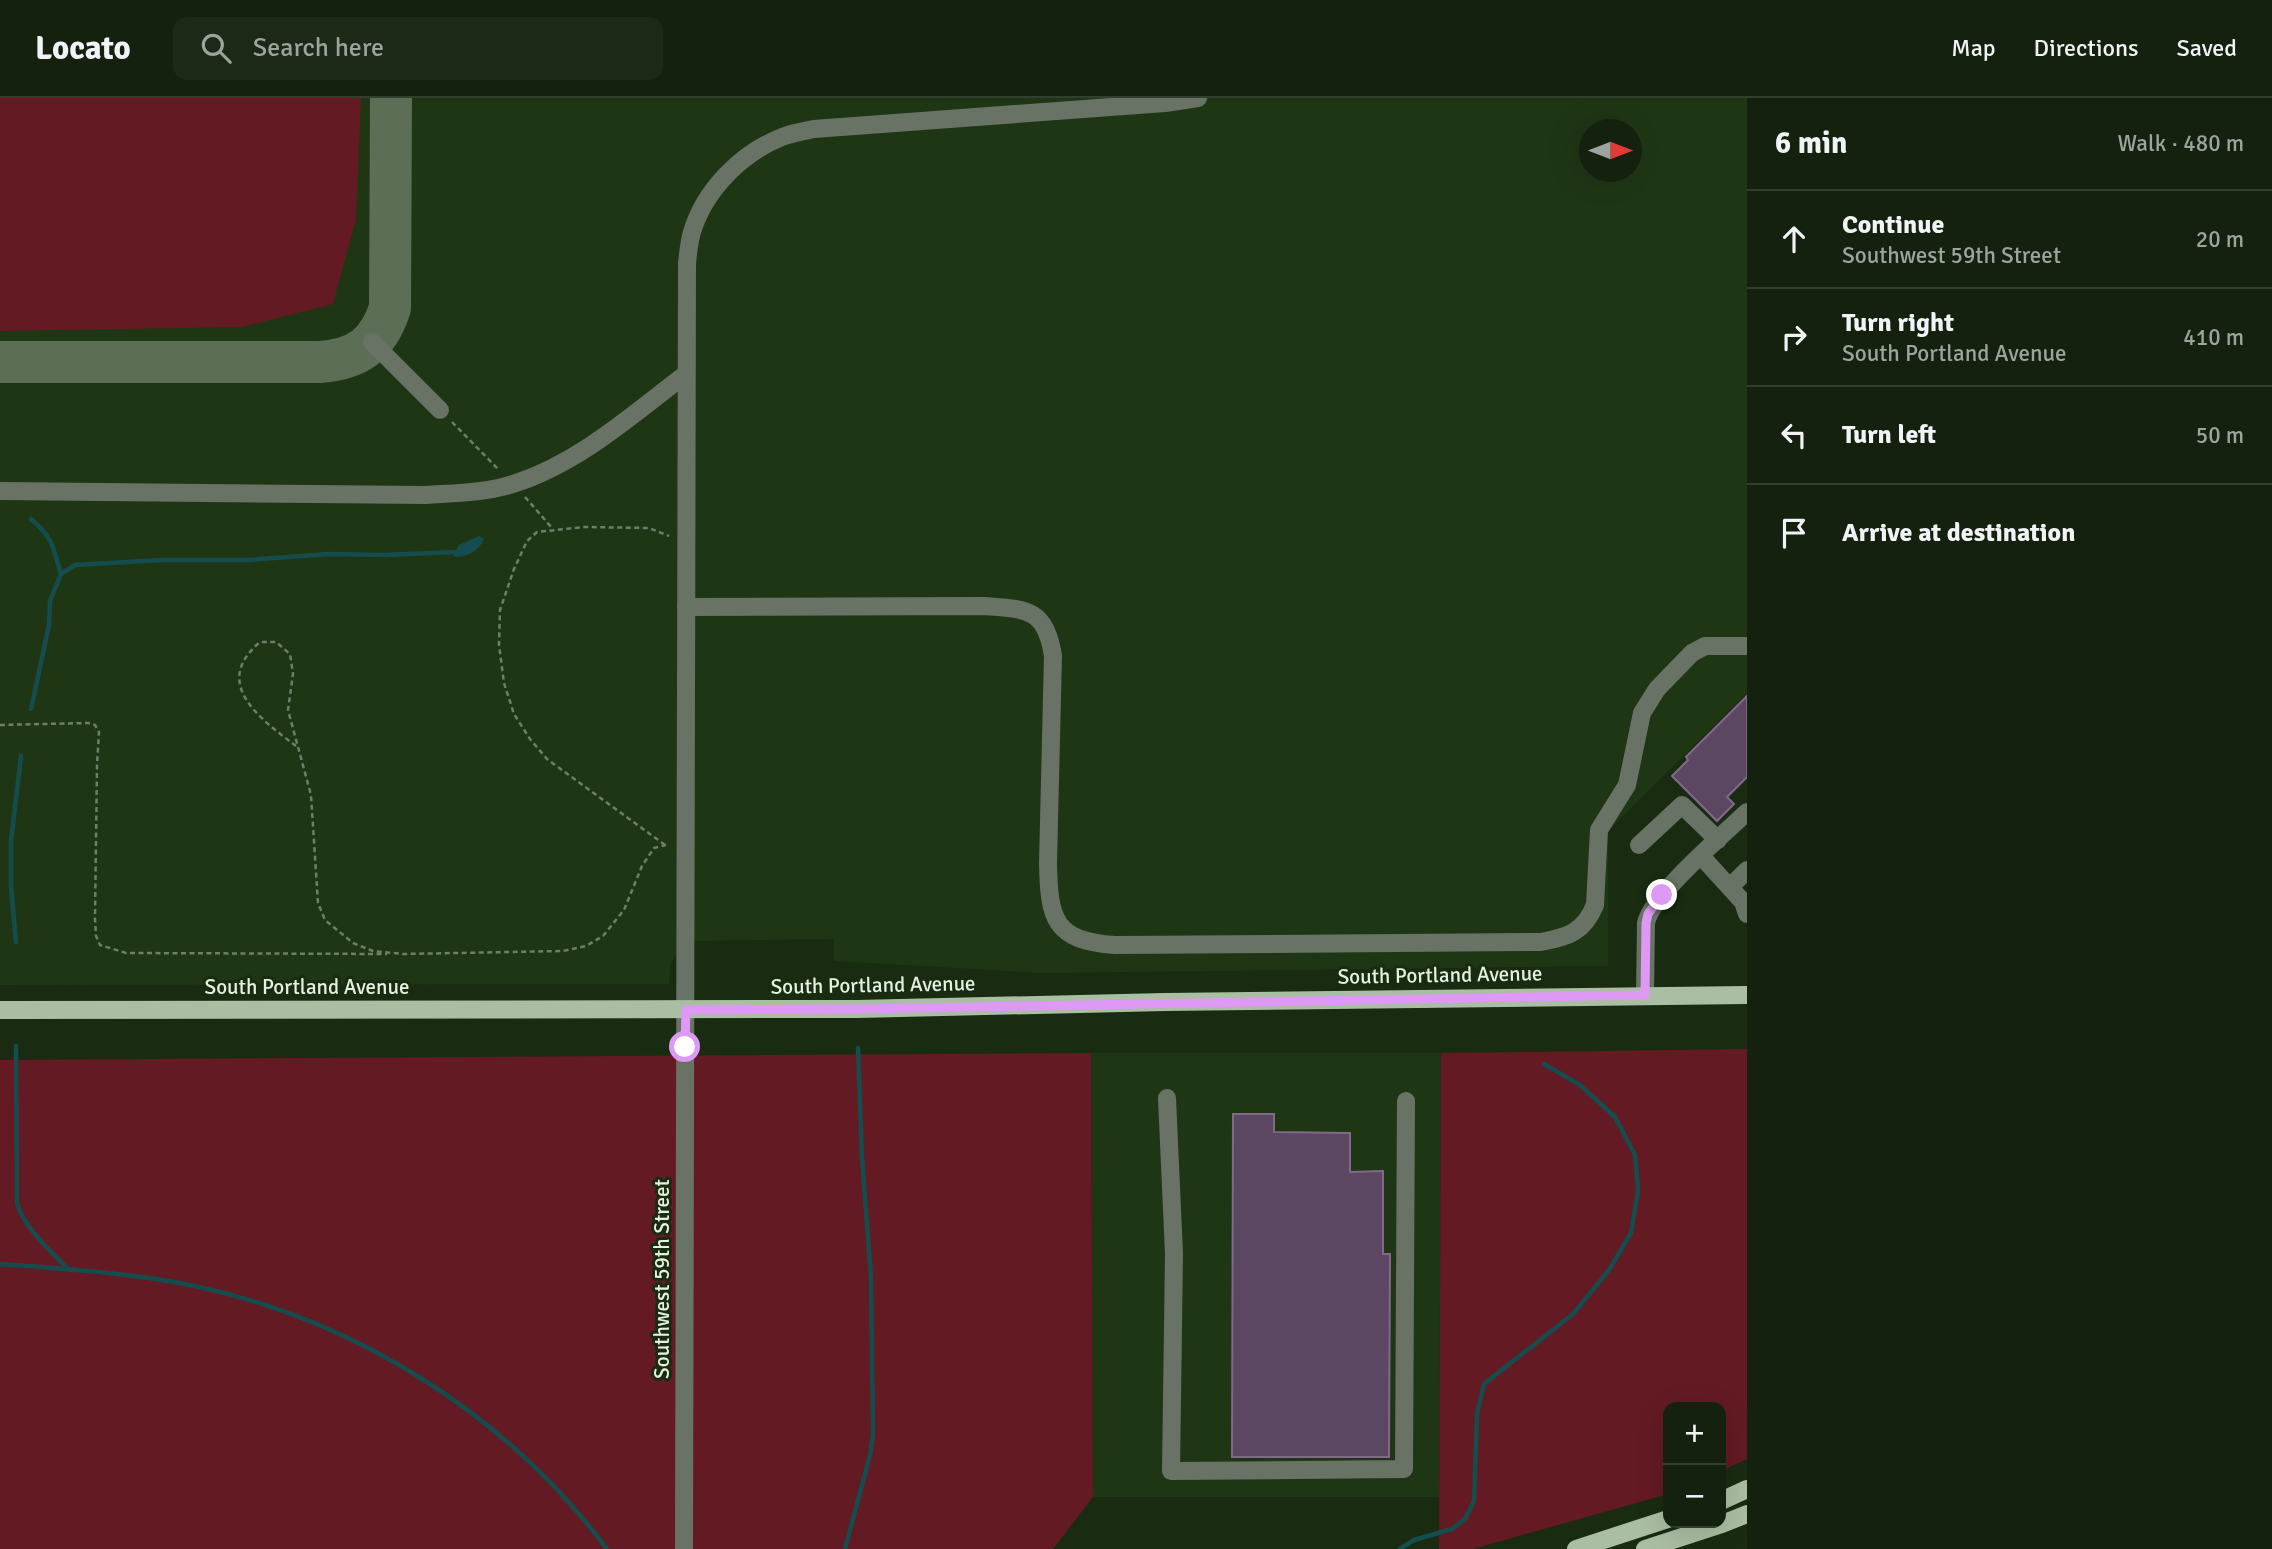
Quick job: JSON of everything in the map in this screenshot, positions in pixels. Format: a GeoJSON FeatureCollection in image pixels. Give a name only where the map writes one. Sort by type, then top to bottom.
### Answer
{"type":"FeatureCollection","features":[{"type":"Feature","properties":{"kind":"main road","name":"South Portland Avenue"},"geometry":{"type":"LineString","coordinates":[[0,1010],[857,1009],[1747,995]]}},
{"type":"Feature","properties":{"kind":"main road"},"geometry":{"type":"LineString","coordinates":[[1726,1499],[1747,1489]]}},
{"type":"Feature","properties":{"kind":"main road"},"geometry":{"type":"LineString","coordinates":[[1645,1549],[1747,1514]]}},
{"type":"Feature","properties":{"kind":"main road"},"geometry":{"type":"LineString","coordinates":[[1577,1549],[1663,1521]]}},
{"type":"Feature","properties":{"kind":"street","name":"Southwest 59th Street"},"geometry":{"type":"LineString","coordinates":[[684,1549],[686,374],[687,264],[692,231],[714,188],[732,169],[753,152],[783,136],[814,129],[1165,103],[1198,98]]}},
{"type":"Feature","properties":{"kind":"street"},"geometry":{"type":"LineString","coordinates":[[372,342],[440,410]]}},
{"type":"Feature","properties":{"kind":"street"},"geometry":{"type":"LineString","coordinates":[[0,491],[426,495],[475,492],[513,484],[568,460],[686,374]]}},
{"type":"Feature","properties":{"kind":"street"},"geometry":{"type":"LineString","coordinates":[[686,607],[985,606],[1020,608],[1031,613],[1046,630],[1053,656],[1048,863],[1048,893],[1052,912],[1069,935],[1095,943],[1115,944],[1541,942],[1564,938],[1579,928],[1590,916],[1595,905],[1599,830],[1627,785],[1638,726],[1646,702],[1700,647],[1747,646]]}},
{"type":"Feature","properties":{"kind":"street"},"geometry":{"type":"LineString","coordinates":[[1639,845],[1682,805],[1718,840]]}},
{"type":"Feature","properties":{"kind":"street"},"geometry":{"type":"LineString","coordinates":[[1645,995],[1648,914],[1662,895],[1747,812]]}},
{"type":"Feature","properties":{"kind":"street"},"geometry":{"type":"LineString","coordinates":[[1701,856],[1743,902],[1747,914]]}},
{"type":"Feature","properties":{"kind":"street"},"geometry":{"type":"LineString","coordinates":[[1730,887],[1747,870]]}},
{"type":"Feature","properties":{"kind":"street"},"geometry":{"type":"LineString","coordinates":[[1167,1098],[1174,1254],[1171,1471],[1404,1469],[1406,1101]]}},
{"type":"Feature","properties":{"kind":"path"},"geometry":{"type":"LineString","coordinates":[[440,410],[553,529]]}},
{"type":"Feature","properties":{"kind":"path"},"geometry":{"type":"LineString","coordinates":[[666,845],[547,759],[530,739],[514,714],[503,670],[499,645],[500,610],[527,541],[537,532],[553,529],[649,528],[673,538],[686,551]]}},
{"type":"Feature","properties":{"kind":"path"},"geometry":{"type":"LineString","coordinates":[[296,746],[258,716],[244,699],[240,674],[245,654],[260,642],[276,642],[290,654],[293,674],[288,710],[311,795],[315,883],[318,903],[325,920],[353,943],[373,951],[403,954]]}},
{"type":"Feature","properties":{"kind":"path"},"geometry":{"type":"LineString","coordinates":[[0,725],[88,723],[95,725],[99,732],[96,936],[100,945],[126,953],[403,954],[564,951],[586,946],[603,936],[615,923],[624,910],[642,866],[654,848],[686,845]]}},
{"type":"Feature","properties":{"kind":"shaded area"},"geometry":{"type":"Polygon","coordinates":[[[0,98],[1747,98],[1747,693],[1608,831],[1608,966],[1042,973],[834,961],[834,939],[683,941],[670,965],[669,984],[0,985],[0,98]]]}},
{"type":"Feature","properties":{"kind":"shaded area"},"geometry":{"type":"Polygon","coordinates":[[[0,98],[361,98],[356,219],[333,304],[242,327],[0,331],[0,98]]]}},
{"type":"Feature","properties":{"kind":"shaded area"},"geometry":{"type":"Polygon","coordinates":[[[1747,1049],[1747,1459],[1726,1469],[1726,1402],[1663,1402],[1663,1495],[1473,1549],[1439,1549],[1441,1053],[1747,1049]]]}},
{"type":"Feature","properties":{"kind":"shaded area"},"geometry":{"type":"Polygon","coordinates":[[[1091,1053],[1441,1053],[1439,1497],[1093,1497],[1091,1053]]]}},
{"type":"Feature","properties":{"kind":"shaded area"},"geometry":{"type":"Polygon","coordinates":[[[1091,1053],[1093,1497],[1053,1549],[0,1549],[0,1060],[1091,1053]]]}},
{"type":"Feature","properties":{"kind":"water"},"geometry":{"type":"Polygon","coordinates":[[[479,536],[484,539],[475,550],[467,555],[453,556],[459,545],[479,536]]]}},
{"type":"Feature","properties":{"kind":"building"},"geometry":{"type":"Polygon","coordinates":[[[1747,696],[1747,777],[1727,797],[1734,804],[1717,821],[1672,776],[1688,760],[1686,757],[1747,696]]]}},
{"type":"Feature","properties":{"kind":"building"},"geometry":{"type":"Polygon","coordinates":[[[1233,1114],[1274,1114],[1274,1132],[1350,1133],[1350,1172],[1383,1171],[1383,1254],[1390,1254],[1389,1457],[1232,1457],[1233,1114]]]}},
{"type":"Feature","properties":{"kind":"waterway"},"geometry":{"type":"LineString","coordinates":[[31,519],[49,538],[61,574]]}},
{"type":"Feature","properties":{"kind":"waterway"},"geometry":{"type":"LineString","coordinates":[[31,709],[49,625],[50,601],[61,574],[75,565],[162,560],[248,560],[329,554],[454,552]]}},
{"type":"Feature","properties":{"kind":"waterway"},"geometry":{"type":"LineString","coordinates":[[16,942],[11,886],[11,841],[21,756]]}},
{"type":"Feature","properties":{"kind":"waterway"},"geometry":{"type":"LineString","coordinates":[[16,1046],[17,1203],[32,1230],[67,1268]]}},
{"type":"Feature","properties":{"kind":"waterway"},"geometry":{"type":"LineString","coordinates":[[845,1549],[873,1435],[871,1277],[862,1158],[858,1048]]}},
{"type":"Feature","properties":{"kind":"waterway"},"geometry":{"type":"LineString","coordinates":[[1400,1549],[1414,1540],[1452,1529],[1465,1519],[1474,1501],[1477,1414],[1484,1384],[1573,1314],[1609,1270],[1631,1233],[1638,1190],[1635,1155],[1615,1117],[1580,1085],[1544,1064]]}},
{"type":"Feature","properties":{"kind":"waterway"},"geometry":{"type":"LineString","coordinates":[[0,1264],[122,1275],[195,1286],[255,1302],[314,1323],[371,1350],[425,1381],[476,1417],[524,1457],[568,1501],[607,1549]]}},
{"type":"Feature","properties":{"kind":"taxiway"},"geometry":{"type":"LineString","coordinates":[[0,362],[320,362],[345,358],[365,348],[379,332],[390,308],[391,98]]}},
{"type":"Feature","properties":{"kind":"route"},"geometry":{"type":"LineString","coordinates":[[685,1047],[686,1010],[1645,995],[1646,923],[1653,905],[1662,895]]}}]}
